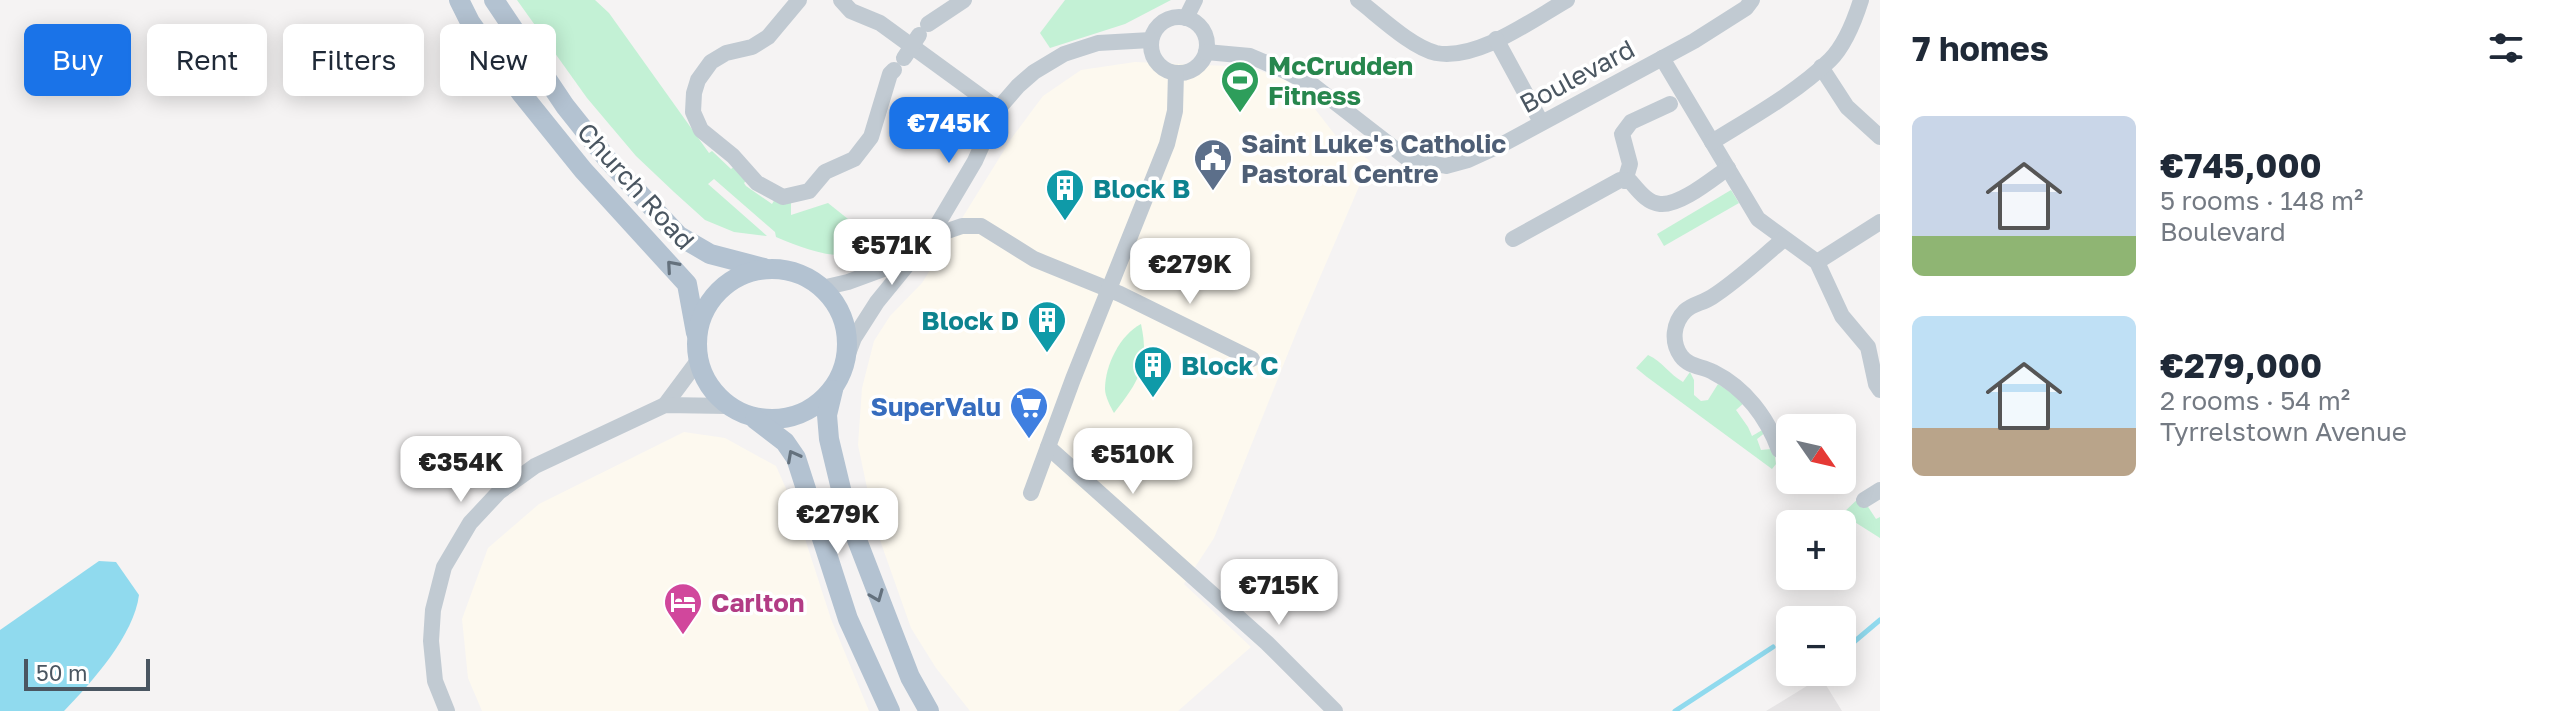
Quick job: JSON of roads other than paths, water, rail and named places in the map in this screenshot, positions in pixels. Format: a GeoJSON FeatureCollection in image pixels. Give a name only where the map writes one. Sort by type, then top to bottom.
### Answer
{"type":"FeatureCollection","features":[{"type":"Feature","properties":{"kind":"main road","name":"Church Road"},"geometry":{"type":"LineString","coordinates":[[459,0],[470,22],[521,93],[583,170],[687,284],[697,337]]}},
{"type":"Feature","properties":{"kind":"main road","name":"Church Road"},"geometry":{"type":"LineString","coordinates":[[494,0],[565,106],[608,160],[679,236],[710,254],[768,269]]}},
{"type":"Feature","properties":{"kind":"main road"},"geometry":{"type":"LineString","coordinates":[[890,711],[848,619],[796,458],[785,442],[716,396],[700,358],[697,337],[708,305],[721,289],[743,275],[768,269],[802,275],[822,288],[839,310],[846,333],[846,359],[834,386],[827,415],[829,439],[847,514],[910,677],[929,711]]}},
{"type":"Feature","properties":{"kind":"main road"},"geometry":{"type":"LineString","coordinates":[[751,417],[766,420],[794,416],[822,400],[834,386]]}},
{"type":"Feature","properties":{"kind":"street"},"geometry":{"type":"LineString","coordinates":[[799,0],[768,37],[752,47],[726,53],[711,62],[698,80],[694,93],[693,112],[701,130],[733,156],[757,183],[783,197],[809,191],[825,172],[854,159],[871,137],[890,74],[911,46],[964,0]]}},
{"type":"Feature","properties":{"kind":"street"},"geometry":{"type":"LineString","coordinates":[[841,0],[851,11],[880,23],[998,109]]}},
{"type":"Feature","properties":{"kind":"street"},"geometry":{"type":"LineString","coordinates":[[1186,18],[1195,0]]}},
{"type":"Feature","properties":{"kind":"street"},"geometry":{"type":"LineString","coordinates":[[1358,0],[1417,44],[1436,53],[1466,53],[1567,0]]}},
{"type":"Feature","properties":{"kind":"street"},"geometry":{"type":"LineString","coordinates":[[1712,142],[1778,100],[1832,59],[1861,0]]}},
{"type":"Feature","properties":{"kind":"street","name":"Boulevard"},"geometry":{"type":"LineString","coordinates":[[1206,52],[1250,56],[1285,71],[1314,86],[1408,159],[1446,166],[1503,144],[1662,58],[1745,3]]}},
{"type":"Feature","properties":{"kind":"street"},"geometry":{"type":"LineString","coordinates":[[1186,18],[1203,32],[1206,52],[1195,68],[1176,73],[1155,61],[1151,40],[1164,21],[1186,18]]}},
{"type":"Feature","properties":{"kind":"street"},"geometry":{"type":"LineString","coordinates":[[1496,39],[1541,122]]}},
{"type":"Feature","properties":{"kind":"street"},"geometry":{"type":"LineString","coordinates":[[846,359],[854,338],[877,302],[930,237],[975,161],[998,109],[1034,72],[1064,54],[1098,43],[1151,40]]}},
{"type":"Feature","properties":{"kind":"street"},"geometry":{"type":"LineString","coordinates":[[1662,58],[1758,219],[1817,262],[1842,316],[1874,345],[1876,384],[1880,390]]}},
{"type":"Feature","properties":{"kind":"street"},"geometry":{"type":"LineString","coordinates":[[1821,67],[1847,107],[1880,137]]}},
{"type":"Feature","properties":{"kind":"street"},"geometry":{"type":"LineString","coordinates":[[1031,493],[1167,144],[1175,111],[1176,73]]}},
{"type":"Feature","properties":{"kind":"street"},"geometry":{"type":"LineString","coordinates":[[1625,181],[1630,164],[1622,134],[1631,122],[1670,104]]}},
{"type":"Feature","properties":{"kind":"street"},"geometry":{"type":"LineString","coordinates":[[1513,239],[1620,180],[1630,181],[1647,199],[1660,204],[1679,200],[1728,168]]}},
{"type":"Feature","properties":{"kind":"street"},"geometry":{"type":"LineString","coordinates":[[1817,262],[1880,222]]}},
{"type":"Feature","properties":{"kind":"street"},"geometry":{"type":"LineString","coordinates":[[930,237],[962,226],[981,226],[1034,259],[1109,290],[1252,359]]}},
{"type":"Feature","properties":{"kind":"street"},"geometry":{"type":"LineString","coordinates":[[1776,443],[1765,419],[1750,400],[1724,377],[1691,365],[1679,355],[1673,334],[1678,318],[1688,308],[1711,298],[1784,239]]}},
{"type":"Feature","properties":{"kind":"street"},"geometry":{"type":"LineString","coordinates":[[822,288],[848,282],[909,259]]}},
{"type":"Feature","properties":{"kind":"street"},"geometry":{"type":"LineString","coordinates":[[665,405],[700,358]]}},
{"type":"Feature","properties":{"kind":"street"},"geometry":{"type":"LineString","coordinates":[[447,711],[435,681],[431,641],[433,610],[444,567],[470,523],[499,492],[535,466],[665,405],[728,406]]}},
{"type":"Feature","properties":{"kind":"street"},"geometry":{"type":"LineString","coordinates":[[1048,447],[1267,643],[1335,711]]}},
{"type":"Feature","properties":{"kind":"street"},"geometry":{"type":"LineString","coordinates":[[1864,500],[1880,490]]}},
{"type":"Feature","properties":{"kind":"water"},"geometry":{"type":"Polygon","coordinates":[[[99,561],[116,562],[139,595],[120,642],[99,672],[64,711],[0,711],[0,630],[99,561]]]}},
{"type":"Feature","properties":{"kind":"waterway"},"geometry":{"type":"LineString","coordinates":[[1856,640],[1880,620]]}},
{"type":"Feature","properties":{"kind":"waterway"},"geometry":{"type":"LineString","coordinates":[[1675,711],[1773,647]]}},
{"type":"Feature","properties":{"kind":"place","name":"McCrudden Fitness"},"geometry":{"type":"Point","coordinates":[1240,114]}},
{"type":"Feature","properties":{"kind":"place","name":"Saint Luke's Catholic Pastoral Centre"},"geometry":{"type":"Point","coordinates":[1213,192]}},
{"type":"Feature","properties":{"kind":"place","name":"Block B"},"geometry":{"type":"Point","coordinates":[1065,222]}},
{"type":"Feature","properties":{"kind":"place","name":"Block D"},"geometry":{"type":"Point","coordinates":[1047,354]}},
{"type":"Feature","properties":{"kind":"place","name":"Block C"},"geometry":{"type":"Point","coordinates":[1153,399]}},
{"type":"Feature","properties":{"kind":"place","name":"SuperValu"},"geometry":{"type":"Point","coordinates":[1029,440]}},
{"type":"Feature","properties":{"kind":"place","name":"Carlton"},"geometry":{"type":"Point","coordinates":[683,636]}}]}
